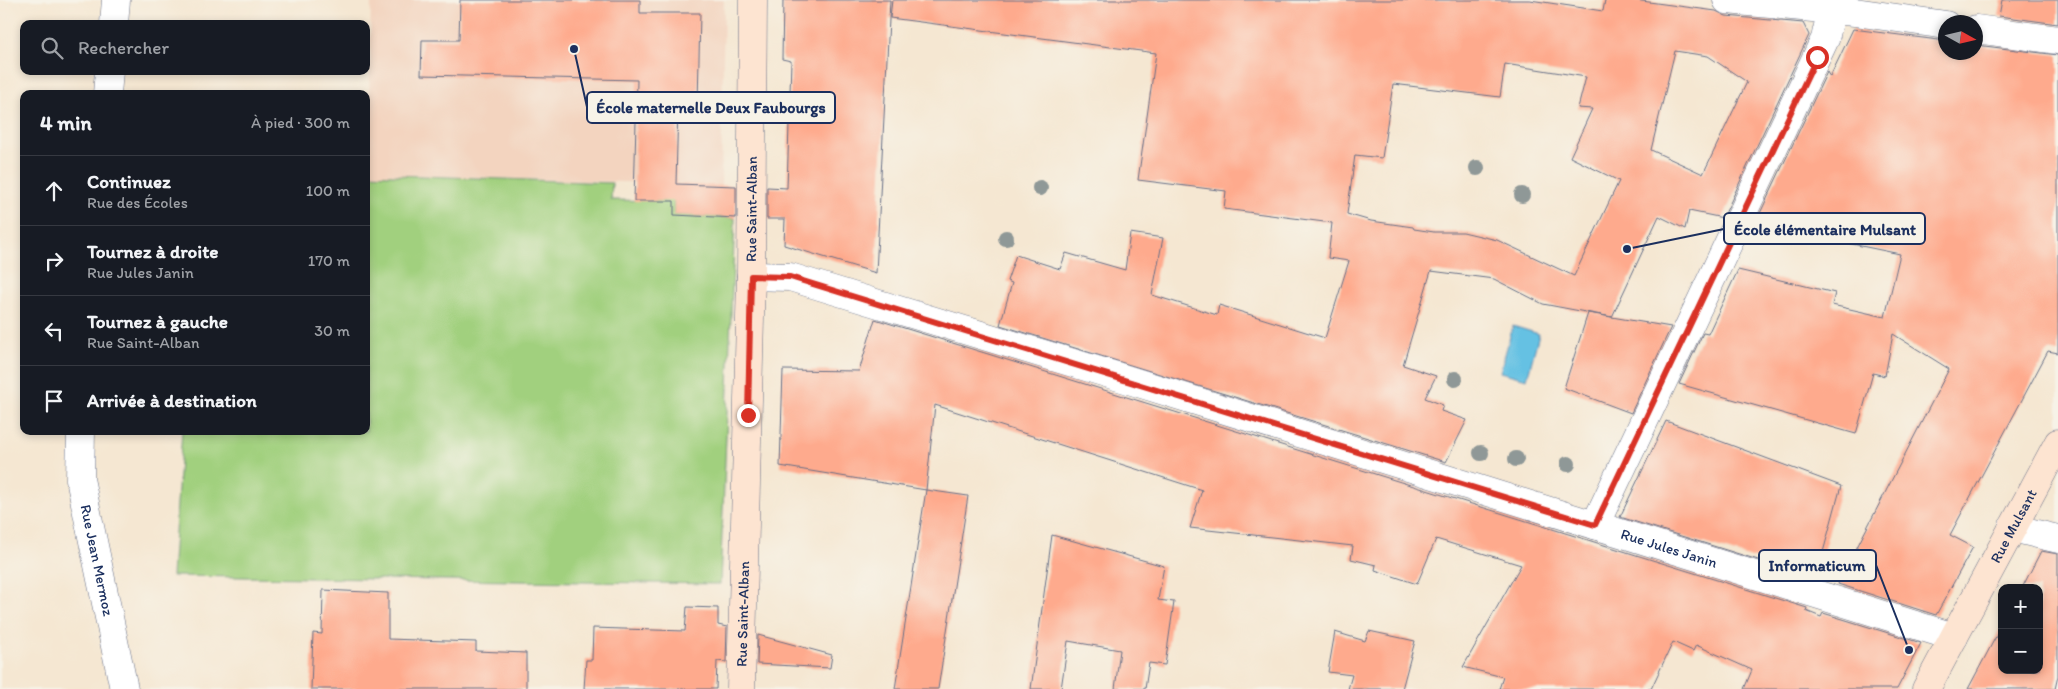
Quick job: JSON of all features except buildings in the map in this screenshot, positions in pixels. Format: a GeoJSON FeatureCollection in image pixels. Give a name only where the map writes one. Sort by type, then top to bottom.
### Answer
{"type":"FeatureCollection","features":[{"type":"Feature","properties":{"kind":"street"},"geometry":{"type":"LineString","coordinates":[[114,20],[116,0]]}},
{"type":"Feature","properties":{"kind":"street","name":"Rue Saint-Alban"},"geometry":{"type":"LineString","coordinates":[[741,689],[751,276],[753,0]]}},
{"type":"Feature","properties":{"kind":"street"},"geometry":{"type":"LineString","coordinates":[[1727,0],[1834,5],[1938,24]]}},
{"type":"Feature","properties":{"kind":"street"},"geometry":{"type":"LineString","coordinates":[[1595,525],[1820,51],[1834,5]]}},
{"type":"Feature","properties":{"kind":"street"},"geometry":{"type":"LineString","coordinates":[[1983,30],[2058,40]]}},
{"type":"Feature","properties":{"kind":"street"},"geometry":{"type":"LineString","coordinates":[[107,90],[109,75]]}},
{"type":"Feature","properties":{"kind":"street","name":"Rue Jules Janin"},"geometry":{"type":"LineString","coordinates":[[751,276],[790,277],[1954,637]]}},
{"type":"Feature","properties":{"kind":"street","name":"Rue Jean Mermoz"},"geometry":{"type":"LineString","coordinates":[[81,435],[80,480],[124,689]]}},
{"type":"Feature","properties":{"kind":"street","name":"Rue Mulsant"},"geometry":{"type":"LineString","coordinates":[[1926,689],[2058,443]]}},
{"type":"Feature","properties":{"kind":"street"},"geometry":{"type":"LineString","coordinates":[[2012,528],[2058,539]]}},
{"type":"Feature","properties":{"kind":"shaded area"},"geometry":{"type":"Polygon","coordinates":[[[371,0],[724,0],[721,185],[370,174],[371,0]]]}},
{"type":"Feature","properties":{"kind":"green space"},"geometry":{"type":"Polygon","coordinates":[[[370,174],[612,183],[611,200],[665,201],[674,192],[674,215],[735,218],[720,584],[172,576],[182,435],[370,435],[370,174]]]}},
{"type":"Feature","properties":{"kind":"water"},"geometry":{"type":"Polygon","coordinates":[[[1513,326],[1539,334],[1527,379],[1500,372],[1513,326]]]}},
{"type":"Feature","properties":{"kind":"place","name":"École maternelle Deux Faubourgs"},"geometry":{"type":"Point","coordinates":[574,49]}},
{"type":"Feature","properties":{"kind":"place","name":"École élémentaire Mulsant"},"geometry":{"type":"Point","coordinates":[1627,249]}},
{"type":"Feature","properties":{"kind":"place","name":"Informaticum"},"geometry":{"type":"Point","coordinates":[1909,650]}},
{"type":"Feature","properties":{"kind":"route"},"geometry":{"type":"LineString","coordinates":[[748,415],[751,276],[790,277],[1595,525],[1817,57]]}}]}
